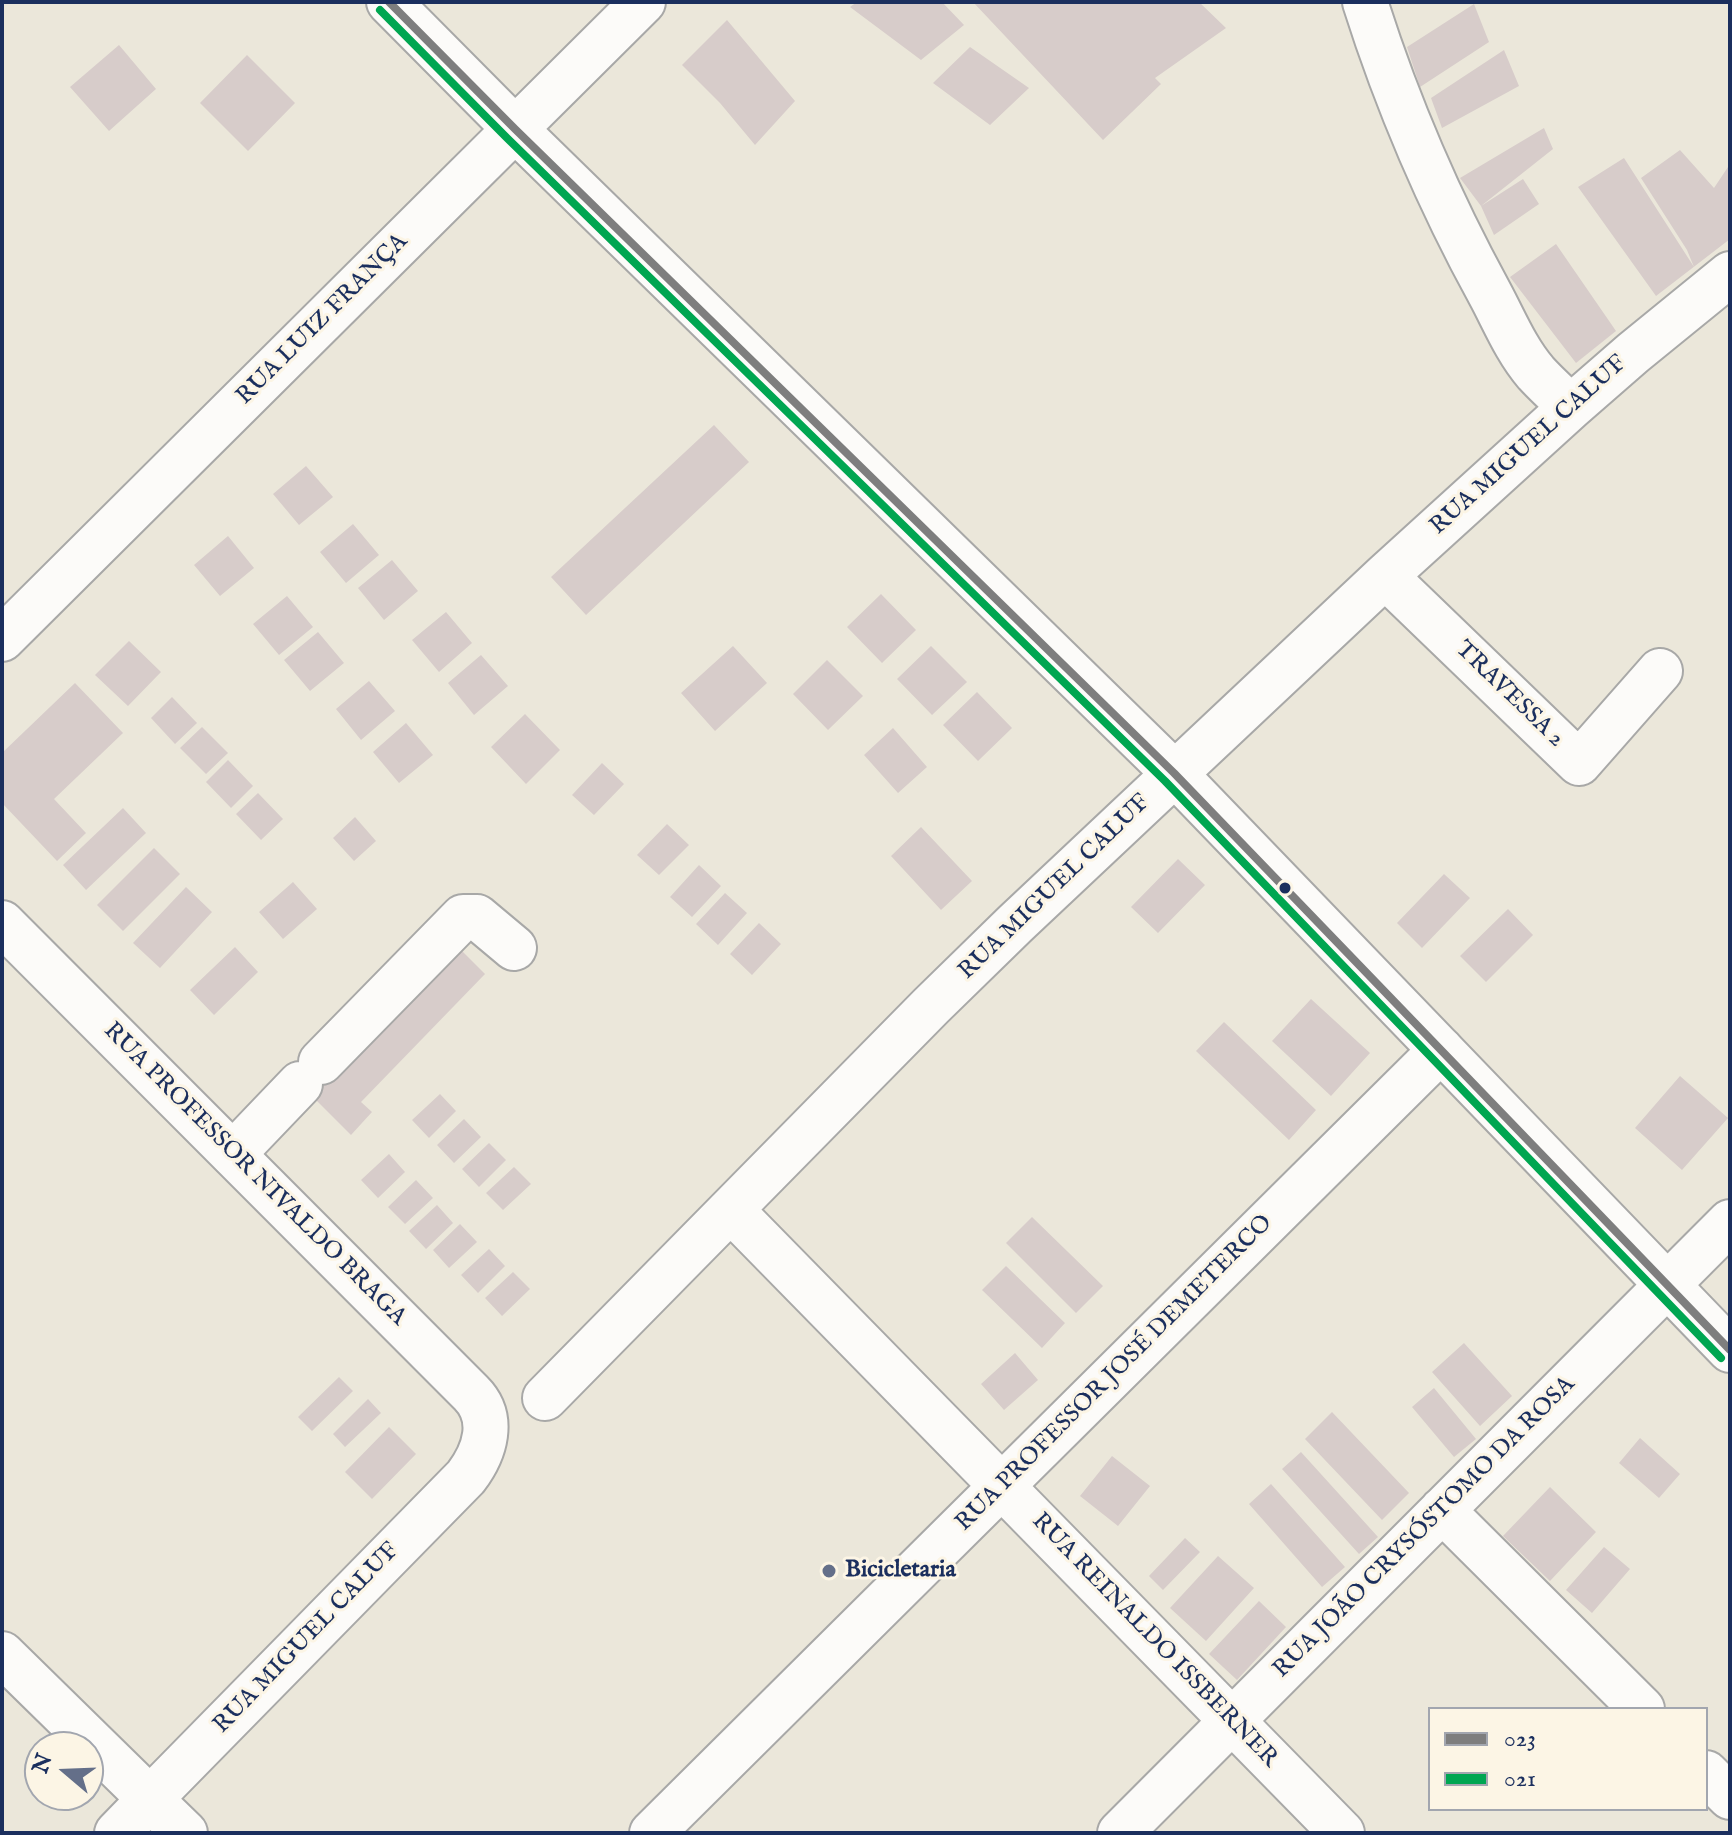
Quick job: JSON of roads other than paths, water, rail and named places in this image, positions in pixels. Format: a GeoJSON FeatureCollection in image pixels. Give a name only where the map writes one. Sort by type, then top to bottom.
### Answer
{"type":"FeatureCollection","features":[{"type":"Feature","properties":{"kind":"street"},"geometry":{"type":"LineString","coordinates":[[389,2],[1174,773],[1730,1350]]}},
{"type":"Feature","properties":{"kind":"street","name":"RUA LUIZ FRANÇA"},"geometry":{"type":"LineString","coordinates":[[2,639],[643,2]]}},
{"type":"Feature","properties":{"kind":"street"},"geometry":{"type":"LineString","coordinates":[[1365,2],[1401,104],[1439,195],[1475,266],[1535,372],[1571,407]]}},
{"type":"Feature","properties":{"kind":"street","name":"RUA MIGUEL CALUF"},"geometry":{"type":"LineString","coordinates":[[545,1398],[931,1006],[1174,773],[1571,407],[1730,274]]}},
{"type":"Feature","properties":{"kind":"street","name":"TRAVESSA 2"},"geometry":{"type":"LineString","coordinates":[[1385,576],[1579,763],[1660,671]]}},
{"type":"Feature","properties":{"kind":"street"},"geometry":{"type":"LineString","coordinates":[[233,1154],[463,917],[477,917],[514,948]]}},
{"type":"Feature","properties":{"kind":"street","name":"RUA PROFESSOR NIVALDO BRAGA"},"geometry":{"type":"LineString","coordinates":[[2,923],[476,1398],[485,1416],[485,1437]]}},
{"type":"Feature","properties":{"kind":"street","name":"RUA PROFESSOR JOSÉ DEMETERCO"},"geometry":{"type":"LineString","coordinates":[[652,1833],[1441,1050]]}},
{"type":"Feature","properties":{"kind":"street","name":"RUA REINALDO ISSBERNER"},"geometry":{"type":"LineString","coordinates":[[731,1210],[1342,1833]]}},
{"type":"Feature","properties":{"kind":"street","name":"RUA JOÃO CRYSÓSTOMO DA ROSA"},"geometry":{"type":"LineString","coordinates":[[1120,1833],[1730,1222]]}},
{"type":"Feature","properties":{"kind":"street","name":"RUA MIGUEL CALUF"},"geometry":{"type":"LineString","coordinates":[[117,1833],[466,1477],[480,1454],[485,1437]]}},
{"type":"Feature","properties":{"kind":"street"},"geometry":{"type":"LineString","coordinates":[[1442,1510],[1640,1707]]}},
{"type":"Feature","properties":{"kind":"street"},"geometry":{"type":"LineString","coordinates":[[2,1654],[185,1833]]}},
{"type":"Feature","properties":{"kind":"street"},"geometry":{"type":"LineString","coordinates":[[1708,1775],[1730,1797]]}},
{"type":"Feature","properties":{"kind":"place","name":"Bicicletaria"},"geometry":{"type":"Point","coordinates":[829,1571]}}]}
